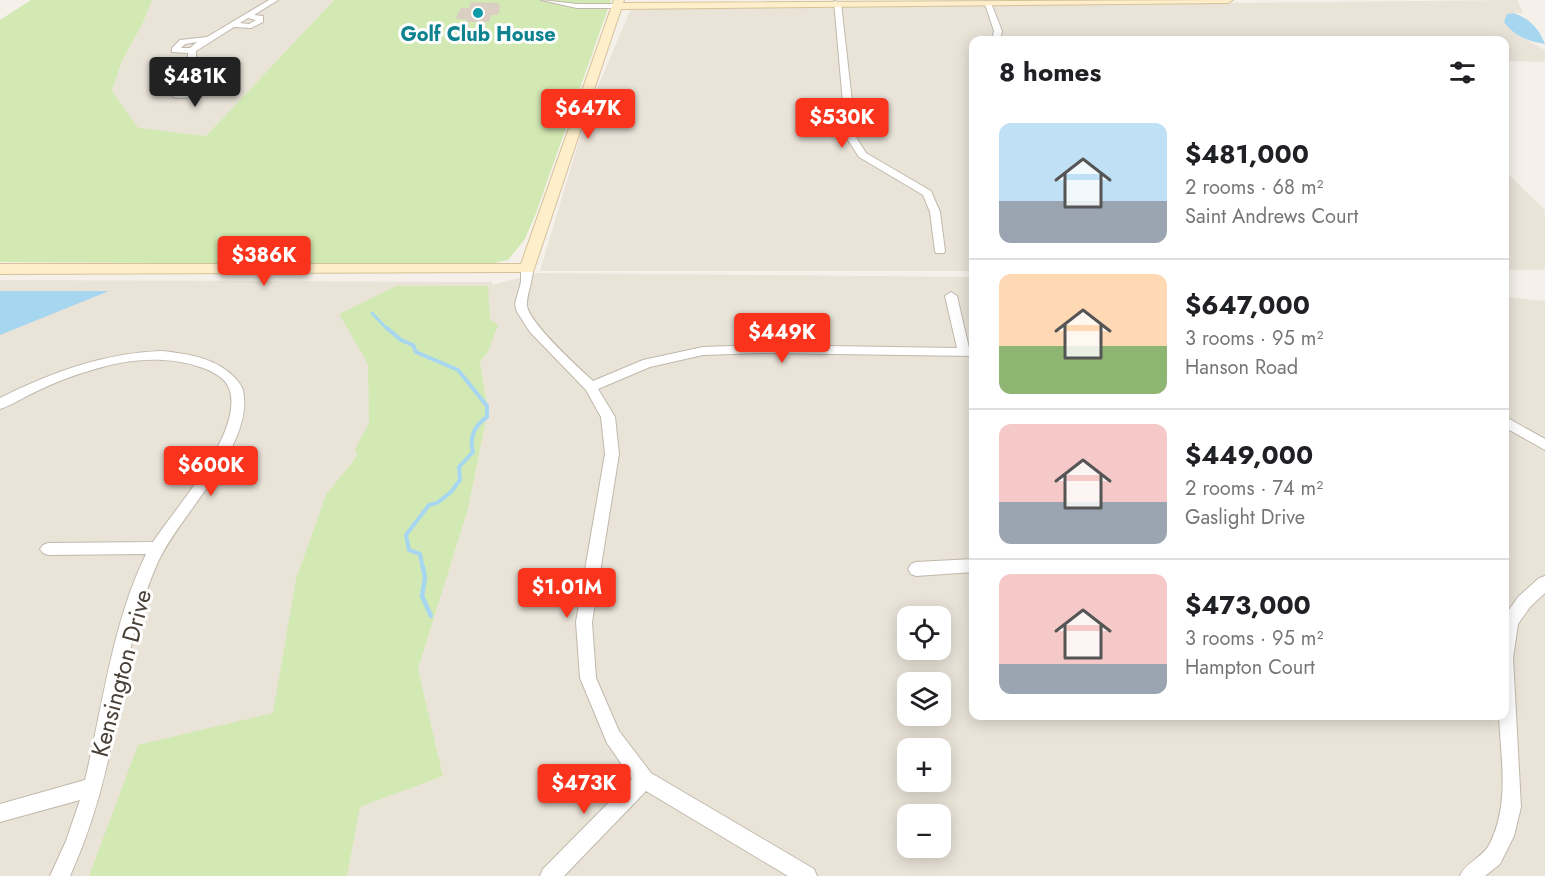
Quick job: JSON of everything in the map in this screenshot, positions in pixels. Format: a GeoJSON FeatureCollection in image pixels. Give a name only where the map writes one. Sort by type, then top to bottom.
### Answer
{"type":"FeatureCollection","features":[{"type":"Feature","properties":{"kind":"street"},"geometry":{"type":"LineString","coordinates":[[206,39],[183,42],[175,50],[192,51],[206,39],[274,0]]}},
{"type":"Feature","properties":{"kind":"street"},"geometry":{"type":"LineString","coordinates":[[545,0],[577,6],[618,3],[987,3],[1228,0]]}},
{"type":"Feature","properties":{"kind":"street"},"geometry":{"type":"LineString","coordinates":[[618,3],[527,269],[527,282],[521,304],[534,329],[591,387],[608,417],[612,454],[584,622],[588,678],[613,737],[644,780],[807,876]]}},
{"type":"Feature","properties":{"kind":"street"},"geometry":{"type":"LineString","coordinates":[[837,3],[851,137],[862,155],[927,193],[935,212],[940,251]]}},
{"type":"Feature","properties":{"kind":"street"},"geometry":{"type":"LineString","coordinates":[[987,3],[998,31],[997,36]]}},
{"type":"Feature","properties":{"kind":"street"},"geometry":{"type":"LineString","coordinates":[[232,25],[251,26],[260,21],[260,18],[248,16]]}},
{"type":"Feature","properties":{"kind":"street"},"geometry":{"type":"LineString","coordinates":[[192,51],[192,78]]}},
{"type":"Feature","properties":{"kind":"street"},"geometry":{"type":"LineString","coordinates":[[0,269],[527,269]]}},
{"type":"Feature","properties":{"kind":"street"},"geometry":{"type":"LineString","coordinates":[[591,387],[647,363],[704,351],[761,349],[969,352],[951,296]]}},
{"type":"Feature","properties":{"kind":"street","name":"Kensington Drive"},"geometry":{"type":"LineString","coordinates":[[0,404],[70,372],[114,361],[166,356],[203,361],[224,372],[237,388],[240,396],[239,418],[234,431],[157,548],[133,610],[92,788],[70,858],[60,876]]}},
{"type":"Feature","properties":{"kind":"street"},"geometry":{"type":"LineString","coordinates":[[1509,424],[1545,445]]}},
{"type":"Feature","properties":{"kind":"street"},"geometry":{"type":"LineString","coordinates":[[48,549],[157,548]]}},
{"type":"Feature","properties":{"kind":"street"},"geometry":{"type":"LineString","coordinates":[[916,569],[969,565]]}},
{"type":"Feature","properties":{"kind":"street"},"geometry":{"type":"LineString","coordinates":[[1509,618],[1545,583]]}},
{"type":"Feature","properties":{"kind":"street"},"geometry":{"type":"LineString","coordinates":[[1470,876],[1493,857],[1504,836],[1512,807],[1508,720]]}},
{"type":"Feature","properties":{"kind":"street"},"geometry":{"type":"LineString","coordinates":[[550,876],[644,780]]}},
{"type":"Feature","properties":{"kind":"street"},"geometry":{"type":"LineString","coordinates":[[0,813],[92,788]]}},
{"type":"Feature","properties":{"kind":"shaded area"},"geometry":{"type":"Polygon","coordinates":[[[152,0],[334,0],[206,136],[138,129],[112,91],[122,61],[143,23],[152,0]]]}},
{"type":"Feature","properties":{"kind":"shaded area"},"geometry":{"type":"Polygon","coordinates":[[[1517,0],[1523,13],[1507,14],[1517,35],[1545,50],[1545,62],[1509,61],[1509,36],[969,36],[969,271],[540,271],[588,110],[630,11],[635,9],[1517,0]]]}},
{"type":"Feature","properties":{"kind":"shaded area"},"geometry":{"type":"Polygon","coordinates":[[[1509,175],[1545,210],[1545,270],[1509,270],[1509,175]]]}},
{"type":"Feature","properties":{"kind":"shaded area"},"geometry":{"type":"Polygon","coordinates":[[[538,273],[969,277],[969,720],[1509,720],[1509,297],[1545,301],[1545,876],[347,876],[359,807],[443,776],[418,669],[468,509],[488,410],[480,362],[488,352],[488,295],[297,876],[0,876],[0,280],[492,282],[492,285],[538,273]]]}},
{"type":"Feature","properties":{"kind":"green space"},"geometry":{"type":"Polygon","coordinates":[[[31,0],[152,0],[143,23],[122,61],[112,91],[138,128],[206,136],[334,0],[611,0],[525,239],[508,260],[484,265],[0,262],[0,20],[31,0]]]}},
{"type":"Feature","properties":{"kind":"green space"},"geometry":{"type":"Polygon","coordinates":[[[396,286],[488,286],[490,319],[498,325],[488,352],[480,362],[488,410],[468,509],[418,669],[443,776],[360,807],[347,876],[89,876],[138,745],[273,713],[296,579],[326,495],[357,456],[355,449],[369,423],[368,364],[339,314],[396,286]]]}},
{"type":"Feature","properties":{"kind":"water"},"geometry":{"type":"Polygon","coordinates":[[[1513,13],[1533,25],[1545,44],[1533,42],[1512,31],[1504,22],[1507,14],[1513,13]]]}},
{"type":"Feature","properties":{"kind":"water"},"geometry":{"type":"Polygon","coordinates":[[[0,291],[109,291],[0,335],[0,291]]]}},
{"type":"Feature","properties":{"kind":"building","name":"Golf Club House"},"geometry":{"type":"Polygon","coordinates":[[[471,2],[499,3],[500,11],[497,15],[491,15],[489,22],[466,22],[467,19],[455,19],[461,8],[469,8],[471,2]]]}},
{"type":"Feature","properties":{"kind":"waterway"},"geometry":{"type":"LineString","coordinates":[[372,313],[388,330]]}},
{"type":"Feature","properties":{"kind":"waterway"},"geometry":{"type":"LineString","coordinates":[[387,328],[401,340],[413,345],[416,352],[458,370],[487,406],[487,417],[479,424],[472,437],[473,452],[459,467],[460,480],[451,492],[437,503],[429,505],[406,535],[409,550],[420,554],[423,569]]}},
{"type":"Feature","properties":{"kind":"waterway"},"geometry":{"type":"LineString","coordinates":[[423,567],[425,578],[422,596],[431,616]]}},
{"type":"Feature","properties":{"kind":"place","name":"Golf Club House"},"geometry":{"type":"Point","coordinates":[478,13]}}]}
